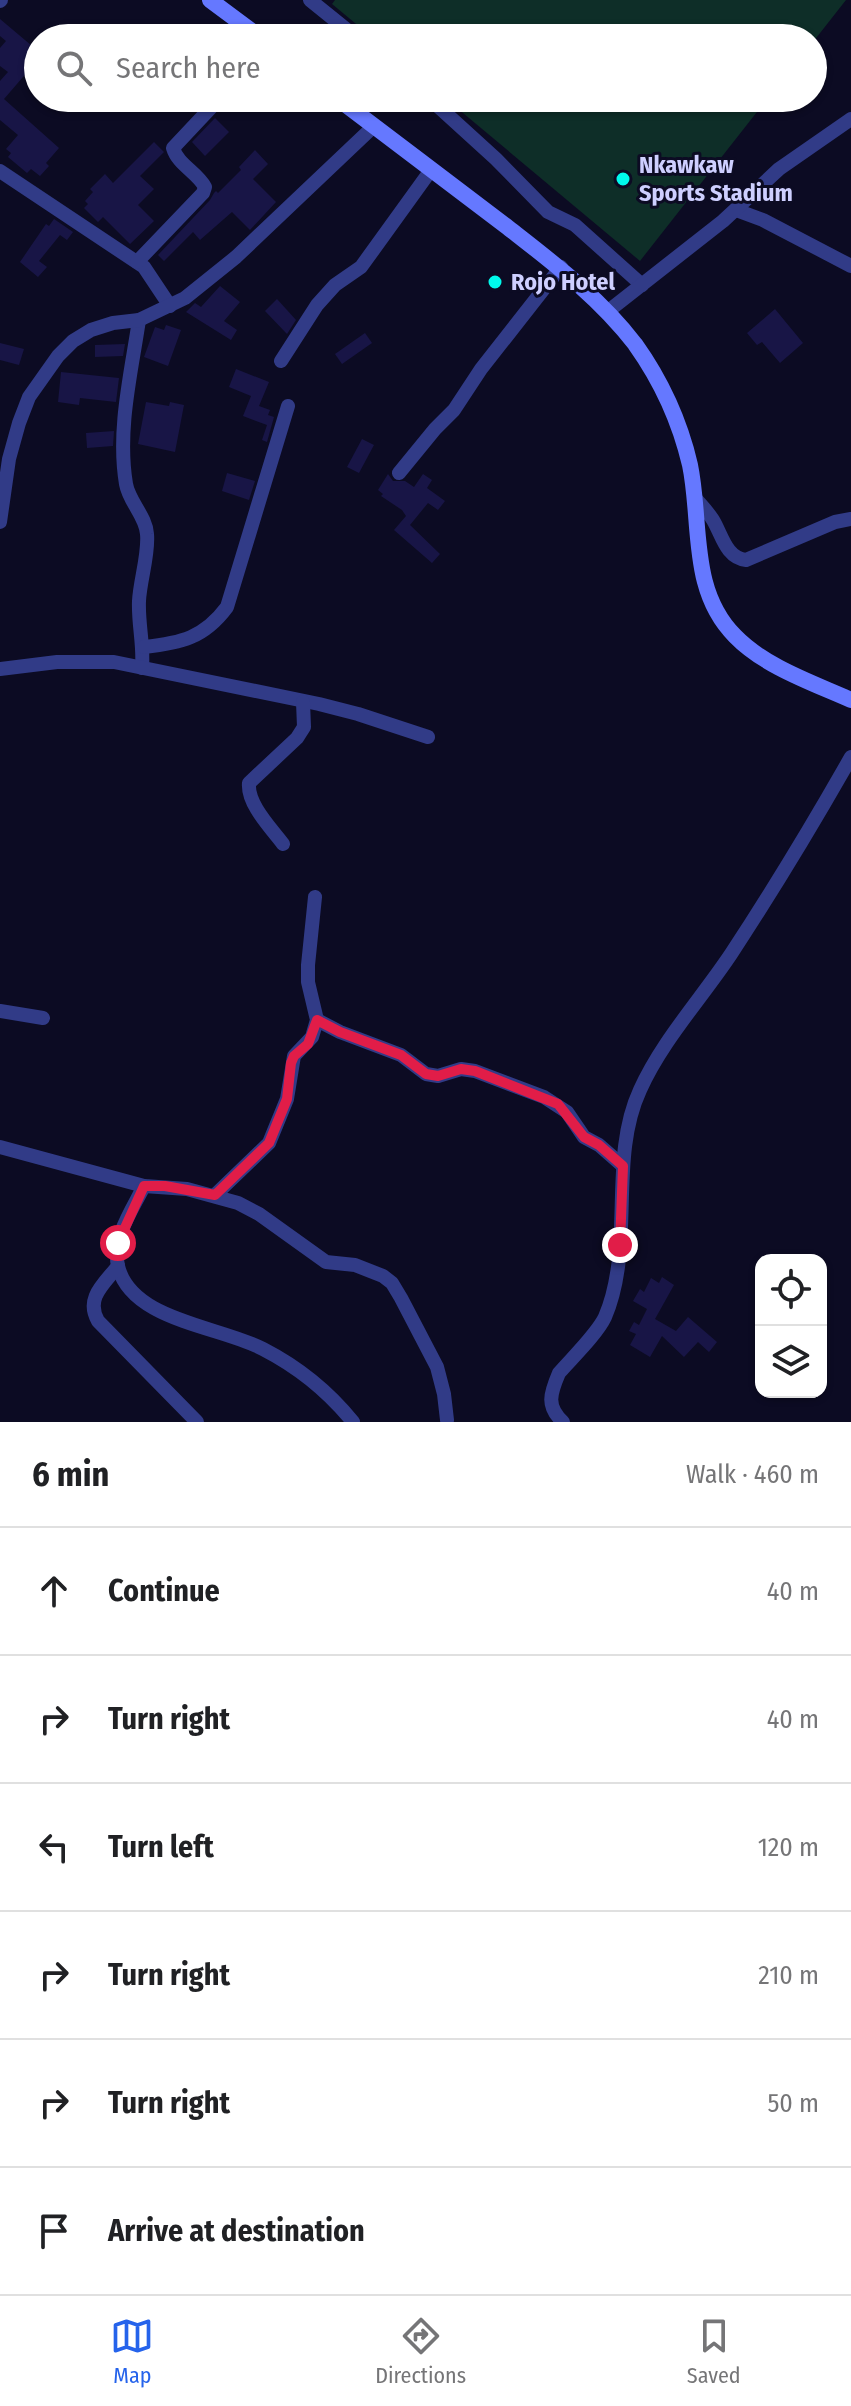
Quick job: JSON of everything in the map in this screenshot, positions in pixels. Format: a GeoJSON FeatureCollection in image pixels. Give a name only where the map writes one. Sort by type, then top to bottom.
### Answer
{"type":"FeatureCollection","features":[{"type":"Feature","properties":{"kind":"main road"},"geometry":{"type":"LineString","coordinates":[[216,2],[244,24]]}},
{"type":"Feature","properties":{"kind":"main road"},"geometry":{"type":"LineString","coordinates":[[356,112],[561,267],[635,345],[663,392],[683,439],[696,499],[697,542],[704,583],[720,618],[749,649],[851,700]]}},
{"type":"Feature","properties":{"kind":"street"},"geometry":{"type":"LineString","coordinates":[[310,0],[340,24]]}},
{"type":"Feature","properties":{"kind":"street"},"geometry":{"type":"LineString","coordinates":[[137,262],[203,193],[205,187],[202,181],[175,155],[173,148],[207,112]]}},
{"type":"Feature","properties":{"kind":"street"},"geometry":{"type":"LineString","coordinates":[[444,112],[548,212],[575,225],[642,285]]}},
{"type":"Feature","properties":{"kind":"street"},"geometry":{"type":"LineString","coordinates":[[607,312],[736,210],[779,169],[851,119]]}},
{"type":"Feature","properties":{"kind":"street"},"geometry":{"type":"LineString","coordinates":[[0,522],[9,459],[29,397],[42,376],[73,341],[91,330],[113,323],[139,320],[185,298],[236,257],[374,126]]}},
{"type":"Feature","properties":{"kind":"street"},"geometry":{"type":"LineString","coordinates":[[281,361],[317,305],[335,285],[361,267],[431,170]]}},
{"type":"Feature","properties":{"kind":"street"},"geometry":{"type":"LineString","coordinates":[[0,171],[137,262],[155,280],[170,306]]}},
{"type":"Feature","properties":{"kind":"street"},"geometry":{"type":"LineString","coordinates":[[736,210],[763,220],[851,266]]}},
{"type":"Feature","properties":{"kind":"street"},"geometry":{"type":"LineString","coordinates":[[399,473],[454,410],[481,369],[561,267]]}},
{"type":"Feature","properties":{"kind":"street"},"geometry":{"type":"LineString","coordinates":[[139,320],[123,442],[129,496],[144,522],[147,535],[139,600],[144,647],[142,668]]}},
{"type":"Feature","properties":{"kind":"street"},"geometry":{"type":"LineString","coordinates":[[144,647],[179,644],[214,625],[227,607],[288,406]]}},
{"type":"Feature","properties":{"kind":"street"},"geometry":{"type":"LineString","coordinates":[[696,499],[708,512],[727,548],[739,559],[746,560],[835,522],[851,519]]}},
{"type":"Feature","properties":{"kind":"street"},"geometry":{"type":"LineString","coordinates":[[0,669],[86,660],[142,668],[358,714],[428,737]]}},
{"type":"Feature","properties":{"kind":"street"},"geometry":{"type":"LineString","coordinates":[[283,844],[257,808],[248,789],[249,783],[297,738],[304,727],[303,702]]}},
{"type":"Feature","properties":{"kind":"street"},"geometry":{"type":"LineString","coordinates":[[563,1422],[549,1402],[559,1373],[604,1319],[620,1245],[623,1166],[631,1115],[646,1077],[745,933],[851,757]]}},
{"type":"Feature","properties":{"kind":"street"},"geometry":{"type":"LineString","coordinates":[[215,1195],[269,1143],[287,1099],[291,1063],[294,1056],[308,1044],[317,1020],[308,982],[315,897]]}},
{"type":"Feature","properties":{"kind":"street"},"geometry":{"type":"LineString","coordinates":[[0,1011],[43,1018]]}},
{"type":"Feature","properties":{"kind":"street"},"geometry":{"type":"LineString","coordinates":[[317,1020],[401,1055],[426,1074],[438,1076],[461,1069],[475,1071],[544,1097],[567,1112],[584,1137],[599,1145],[623,1166]]}},
{"type":"Feature","properties":{"kind":"street"},"geometry":{"type":"LineString","coordinates":[[0,1147],[144,1186],[165,1186],[215,1195],[259,1214],[326,1262],[370,1269],[392,1283],[437,1367],[447,1420]]}},
{"type":"Feature","properties":{"kind":"street"},"geometry":{"type":"LineString","coordinates":[[144,1186],[118,1243],[118,1266],[134,1294],[168,1315],[259,1346],[293,1365],[323,1390],[353,1422]]}},
{"type":"Feature","properties":{"kind":"street"},"geometry":{"type":"LineString","coordinates":[[118,1266],[93,1298],[92,1310],[98,1321],[197,1422]]}},
{"type":"Feature","properties":{"kind":"green space"},"geometry":{"type":"Polygon","coordinates":[[[335,0],[846,0],[827,24],[356,24],[332,4],[335,0]]]}},
{"type":"Feature","properties":{"kind":"green space","name":"Nkawkaw Sports Stadium"},"geometry":{"type":"Polygon","coordinates":[[[462,112],[757,112],[640,261],[462,112]]]}},
{"type":"Feature","properties":{"kind":"building"},"geometry":{"type":"Polygon","coordinates":[[[0,19],[24,39],[24,76],[4,99],[59,148],[40,176],[31,169],[27,173],[8,157],[11,153],[6,149],[18,135],[0,120],[0,81],[8,72],[0,66],[0,48],[6,41],[0,36],[0,19]]]}},
{"type":"Feature","properties":{"kind":"building"},"geometry":{"type":"Polygon","coordinates":[[[215,118],[229,132],[205,156],[192,142],[215,118]]]}},
{"type":"Feature","properties":{"kind":"building"},"geometry":{"type":"Polygon","coordinates":[[[154,142],[164,152],[140,176],[154,189],[138,205],[154,221],[130,244],[103,217],[98,222],[84,208],[88,204],[85,201],[93,192],[90,189],[105,174],[113,183],[154,142]]]}},
{"type":"Feature","properties":{"kind":"building"},"geometry":{"type":"Polygon","coordinates":[[[255,150],[268,164],[253,179],[276,202],[250,230],[232,212],[200,240],[193,232],[164,261],[158,255],[214,193],[218,193],[241,170],[239,167],[255,150]]]}},
{"type":"Feature","properties":{"kind":"building"},"geometry":{"type":"Polygon","coordinates":[[[54,219],[73,232],[67,240],[60,235],[39,261],[47,267],[38,277],[20,262],[46,224],[49,226],[54,219]]]}},
{"type":"Feature","properties":{"kind":"building"},"geometry":{"type":"Polygon","coordinates":[[[220,286],[240,302],[224,321],[237,330],[231,340],[186,312],[195,303],[201,307],[220,286]]]}},
{"type":"Feature","properties":{"kind":"building"},"geometry":{"type":"Polygon","coordinates":[[[277,299],[296,320],[287,334],[265,311],[277,299]]]}},
{"type":"Feature","properties":{"kind":"building"},"geometry":{"type":"Polygon","coordinates":[[[775,309],[803,343],[780,363],[762,342],[757,345],[747,333],[775,309]]]}},
{"type":"Feature","properties":{"kind":"building"},"geometry":{"type":"Polygon","coordinates":[[[166,325],[181,330],[168,366],[144,357],[155,327],[164,330],[166,325]]]}},
{"type":"Feature","properties":{"kind":"building"},"geometry":{"type":"Polygon","coordinates":[[[365,333],[372,343],[342,364],[335,354],[365,333]]]}},
{"type":"Feature","properties":{"kind":"building"},"geometry":{"type":"Polygon","coordinates":[[[0,343],[24,349],[19,365],[0,360],[0,343]]]}},
{"type":"Feature","properties":{"kind":"building"},"geometry":{"type":"Polygon","coordinates":[[[125,344],[123,356],[95,357],[95,345],[125,344]]]}},
{"type":"Feature","properties":{"kind":"building"},"geometry":{"type":"Polygon","coordinates":[[[236,369],[269,382],[259,406],[270,410],[268,415],[274,417],[267,442],[262,440],[267,425],[243,416],[251,396],[229,387],[236,369]]]}},
{"type":"Feature","properties":{"kind":"building"},"geometry":{"type":"Polygon","coordinates":[[[61,372],[119,378],[116,402],[80,398],[79,405],[58,402],[61,372]]]}},
{"type":"Feature","properties":{"kind":"building"},"geometry":{"type":"Polygon","coordinates":[[[146,402],[184,405],[175,452],[138,444],[146,402]]]}},
{"type":"Feature","properties":{"kind":"building"},"geometry":{"type":"Polygon","coordinates":[[[114,431],[113,446],[87,448],[86,433],[114,431]]]}},
{"type":"Feature","properties":{"kind":"building"},"geometry":{"type":"Polygon","coordinates":[[[362,439],[374,445],[359,473],[347,467],[362,439]]]}},
{"type":"Feature","properties":{"kind":"building"},"geometry":{"type":"Polygon","coordinates":[[[227,473],[255,481],[249,500],[222,491],[227,473]]]}},
{"type":"Feature","properties":{"kind":"building"},"geometry":{"type":"Polygon","coordinates":[[[388,474],[393,481],[405,481],[414,487],[423,474],[432,480],[427,488],[445,501],[438,510],[428,503],[410,525],[440,554],[432,563],[394,530],[406,516],[378,490],[388,474]]]}},
{"type":"Feature","properties":{"kind":"building"},"geometry":{"type":"Polygon","coordinates":[[[662,1277],[674,1285],[655,1319],[676,1331],[688,1317],[717,1342],[709,1352],[698,1342],[684,1357],[662,1336],[650,1357],[630,1345],[636,1334],[629,1331],[634,1322],[639,1325],[647,1309],[633,1301],[640,1289],[644,1292],[651,1278],[659,1283],[662,1277]]]}},
{"type":"Feature","properties":{"kind":"place","name":"Nkawkaw Sports Stadium"},"geometry":{"type":"Point","coordinates":[623,179]}},
{"type":"Feature","properties":{"kind":"place","name":"Rojo Hotel"},"geometry":{"type":"Point","coordinates":[495,282]}},
{"type":"Feature","properties":{"kind":"route"},"geometry":{"type":"LineString","coordinates":[[118,1243],[144,1186],[165,1186],[215,1195],[269,1143],[287,1099],[291,1063],[294,1056],[308,1044],[317,1020],[401,1055],[426,1074],[438,1076],[461,1069],[475,1071],[558,1104],[584,1137],[599,1145],[623,1166],[620,1245]]}}]}
